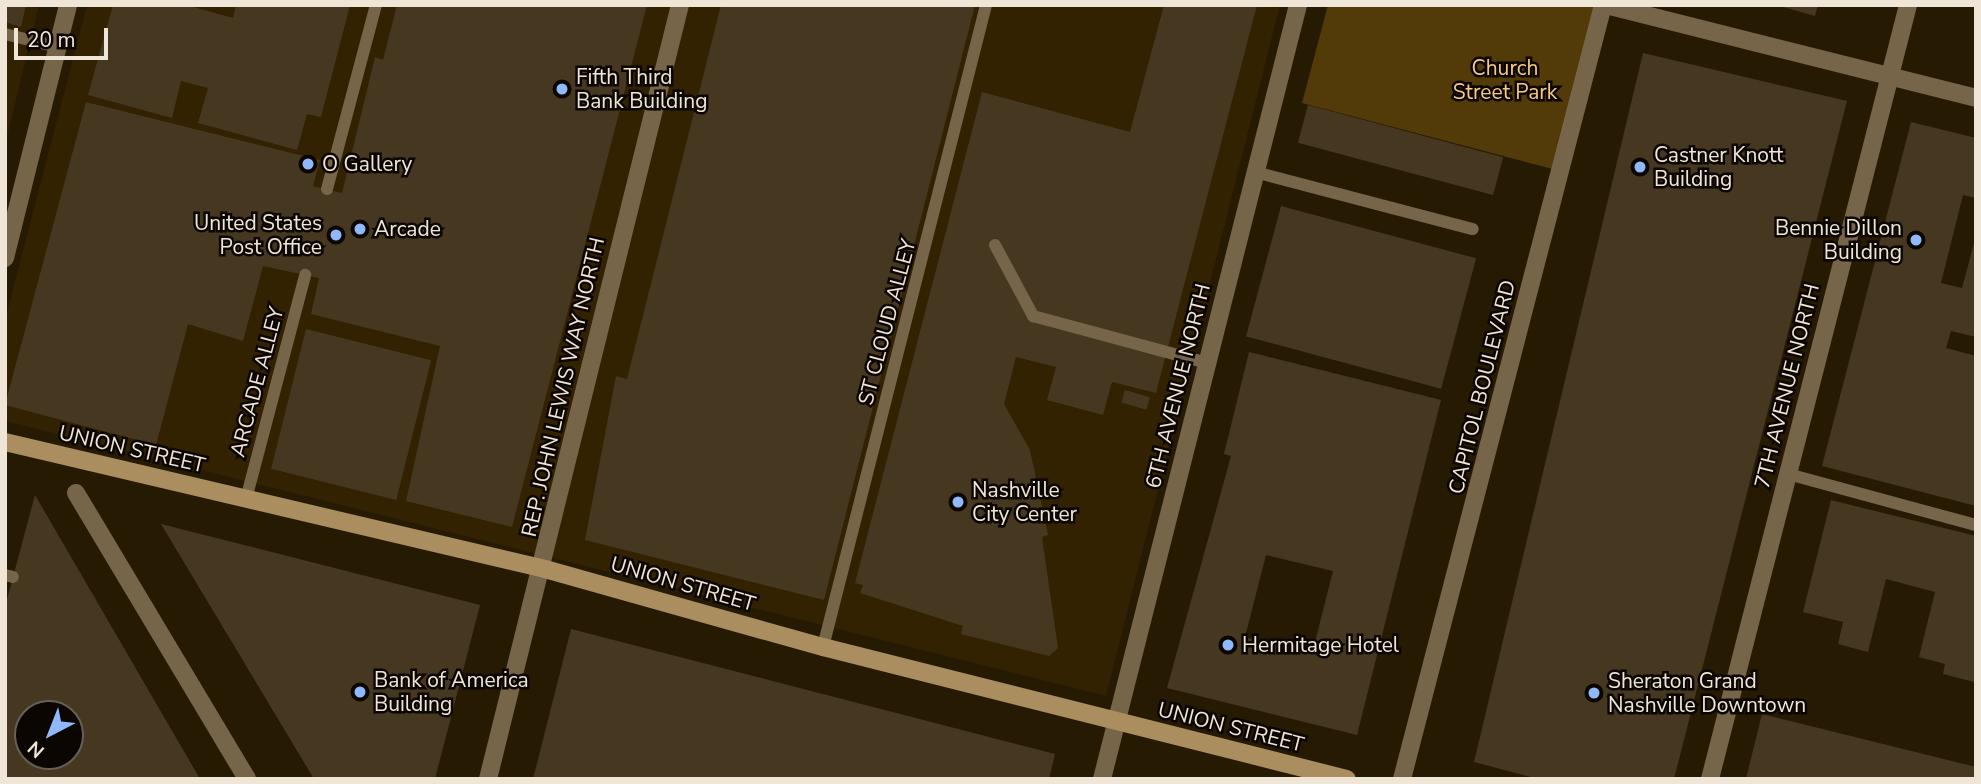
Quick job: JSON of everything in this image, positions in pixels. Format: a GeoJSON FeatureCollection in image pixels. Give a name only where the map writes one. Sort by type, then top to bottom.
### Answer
{"type":"FeatureCollection","features":[{"type":"Feature","properties":{"kind":"main road","name":"UNION STREET"},"geometry":{"type":"LineString","coordinates":[[5,442],[545,569],[823,647],[1347,779]]}},
{"type":"Feature","properties":{"kind":"street"},"geometry":{"type":"LineString","coordinates":[[5,257],[68,5]]}},
{"type":"Feature","properties":{"kind":"street","name":"REP. JOHN LEWIS WAY NORTH"},"geometry":{"type":"LineString","coordinates":[[488,779],[545,569],[680,5]]}},
{"type":"Feature","properties":{"kind":"street","name":"6TH AVENUE NORTH"},"geometry":{"type":"LineString","coordinates":[[1102,779],[1298,5]]}},
{"type":"Feature","properties":{"kind":"street"},"geometry":{"type":"LineString","coordinates":[[1605,5],[1976,98]]}},
{"type":"Feature","properties":{"kind":"street","name":"CAPITOL BOULEVARD"},"geometry":{"type":"LineString","coordinates":[[1402,779],[1605,5]]}},
{"type":"Feature","properties":{"kind":"street","name":"7TH AVENUE NORTH"},"geometry":{"type":"LineString","coordinates":[[1710,779],[1908,5]]}},
{"type":"Feature","properties":{"kind":"street"},"geometry":{"type":"LineString","coordinates":[[76,493],[247,779]]}},
{"type":"Feature","properties":{"kind":"lane"},"geometry":{"type":"LineString","coordinates":[[327,189],[376,5]]}},
{"type":"Feature","properties":{"kind":"lane","name":"ST CLOUD ALLEY"},"geometry":{"type":"LineString","coordinates":[[823,647],[986,5]]}},
{"type":"Feature","properties":{"kind":"lane"},"geometry":{"type":"LineString","coordinates":[[5,34],[58,47]]}},
{"type":"Feature","properties":{"kind":"lane"},"geometry":{"type":"LineString","coordinates":[[1255,172],[1473,229]]}},
{"type":"Feature","properties":{"kind":"lane"},"geometry":{"type":"LineString","coordinates":[[995,244],[1033,316],[1207,363]]}},
{"type":"Feature","properties":{"kind":"lane","name":"ARCADE ALLEY"},"geometry":{"type":"LineString","coordinates":[[246,499],[305,275]]}},
{"type":"Feature","properties":{"kind":"lane"},"geometry":{"type":"LineString","coordinates":[[1788,474],[1976,526]]}},
{"type":"Feature","properties":{"kind":"shaded area"},"geometry":{"type":"Polygon","coordinates":[[[5,5],[39,5],[5,145],[5,5]]]}},
{"type":"Feature","properties":{"kind":"shaded area"},"geometry":{"type":"Polygon","coordinates":[[[87,5],[1280,5],[1106,696],[5,421],[5,320],[87,5]]]}},
{"type":"Feature","properties":{"kind":"green space","name":"Church Street Park"},"geometry":{"type":"Polygon","coordinates":[[[1328,5],[1603,5],[1560,171],[1302,103],[1328,5]]]}},
{"type":"Feature","properties":{"kind":"building"},"geometry":{"type":"Polygon","coordinates":[[[5,5],[26,5],[21,27],[5,22],[5,5]]]}},
{"type":"Feature","properties":{"kind":"building"},"geometry":{"type":"Polygon","coordinates":[[[113,5],[186,5],[233,18],[236,5],[350,5],[321,117],[307,114],[297,150],[198,123],[208,88],[181,81],[172,118],[88,95],[113,5]]]}},
{"type":"Feature","properties":{"kind":"building"},"geometry":{"type":"Polygon","coordinates":[[[397,5],[647,5],[512,527],[406,501],[440,346],[311,314],[319,278],[263,266],[243,341],[188,324],[156,445],[5,405],[86,102],[320,160],[313,186],[342,193],[375,57],[383,60],[397,5]]]}},
{"type":"Feature","properties":{"kind":"building"},"geometry":{"type":"Polygon","coordinates":[[[721,5],[975,5],[824,600],[585,540],[616,376],[627,379],[721,5]]]}},
{"type":"Feature","properties":{"kind":"building"},"geometry":{"type":"Polygon","coordinates":[[[1164,5],[1257,5],[1156,393],[1112,382],[1103,415],[1047,400],[1056,367],[1016,357],[1004,404],[1030,450],[1048,535],[1042,537],[1058,648],[1049,656],[961,634],[963,626],[860,593],[863,585],[855,583],[982,92],[1130,132],[1164,5]]]}},
{"type":"Feature","properties":{"kind":"building"},"geometry":{"type":"Polygon","coordinates":[[[1776,5],[1818,5],[1815,16],[1776,5]]]}},
{"type":"Feature","properties":{"kind":"building"},"geometry":{"type":"Polygon","coordinates":[[[1643,53],[1847,101],[1674,779],[1538,779],[1474,762],[1643,53]]]}},
{"type":"Feature","properties":{"kind":"building"},"geometry":{"type":"Polygon","coordinates":[[[1308,105],[1503,157],[1493,195],[1298,143],[1308,105]]]}},
{"type":"Feature","properties":{"kind":"building"},"geometry":{"type":"Polygon","coordinates":[[[1911,122],[1976,138],[1976,198],[1963,195],[1941,283],[1962,288],[1976,236],[1976,337],[1951,331],[1946,348],[1976,356],[1976,506],[1822,466],[1911,122]]]}},
{"type":"Feature","properties":{"kind":"building"},"geometry":{"type":"Polygon","coordinates":[[[1281,206],[1476,258],[1441,389],[1246,336],[1281,206]]]}},
{"type":"Feature","properties":{"kind":"building"},"geometry":{"type":"Polygon","coordinates":[[[306,329],[431,360],[396,500],[271,469],[306,329]]]}},
{"type":"Feature","properties":{"kind":"building"},"geometry":{"type":"Polygon","coordinates":[[[1249,352],[1441,400],[1357,735],[1167,688],[1231,456],[1224,454],[1249,352]],[[1266,555],[1245,637],[1312,654],[1333,571],[1266,555]]]}},
{"type":"Feature","properties":{"kind":"building"},"geometry":{"type":"Polygon","coordinates":[[[1125,390],[1150,397],[1146,410],[1121,402],[1125,390]]]}},
{"type":"Feature","properties":{"kind":"building"},"geometry":{"type":"Polygon","coordinates":[[[35,495],[200,779],[5,779],[5,607],[35,495]]]}},
{"type":"Feature","properties":{"kind":"building"},"geometry":{"type":"Polygon","coordinates":[[[1831,500],[1976,536],[1974,682],[1943,674],[1945,664],[1919,657],[1935,592],[1886,579],[1868,652],[1838,644],[1843,622],[1803,612],[1831,500]]]}},
{"type":"Feature","properties":{"kind":"building","name":"Bank of America Building"},"geometry":{"type":"Polygon","coordinates":[[[161,524],[480,605],[435,779],[314,779],[161,524]]]}},
{"type":"Feature","properties":{"kind":"building"},"geometry":{"type":"Polygon","coordinates":[[[571,629],[1055,754],[1049,779],[533,779],[571,629]]]}},
{"type":"Feature","properties":{"kind":"building"},"geometry":{"type":"Polygon","coordinates":[[[1762,714],[1976,767],[1976,779],[1746,779],[1762,714]]]}},
{"type":"Feature","properties":{"kind":"place","name":"Fifth Third Bank Building"},"geometry":{"type":"Point","coordinates":[562,89]}},
{"type":"Feature","properties":{"kind":"place","name":"O Gallery"},"geometry":{"type":"Point","coordinates":[308,164]}},
{"type":"Feature","properties":{"kind":"place","name":"Castner Knott Building"},"geometry":{"type":"Point","coordinates":[1640,167]}},
{"type":"Feature","properties":{"kind":"place","name":"Arcade"},"geometry":{"type":"Point","coordinates":[360,229]}},
{"type":"Feature","properties":{"kind":"place","name":"United States Post Office"},"geometry":{"type":"Point","coordinates":[336,235]}},
{"type":"Feature","properties":{"kind":"place","name":"Bennie Dillon Building"},"geometry":{"type":"Point","coordinates":[1916,240]}},
{"type":"Feature","properties":{"kind":"place","name":"Nashville City Center"},"geometry":{"type":"Point","coordinates":[958,502]}},
{"type":"Feature","properties":{"kind":"place","name":"Hermitage Hotel"},"geometry":{"type":"Point","coordinates":[1228,645]}},
{"type":"Feature","properties":{"kind":"place","name":"Bank of America Building"},"geometry":{"type":"Point","coordinates":[360,692]}},
{"type":"Feature","properties":{"kind":"place","name":"Sheraton Grand Nashville Downtown"},"geometry":{"type":"Point","coordinates":[1594,693]}}]}
